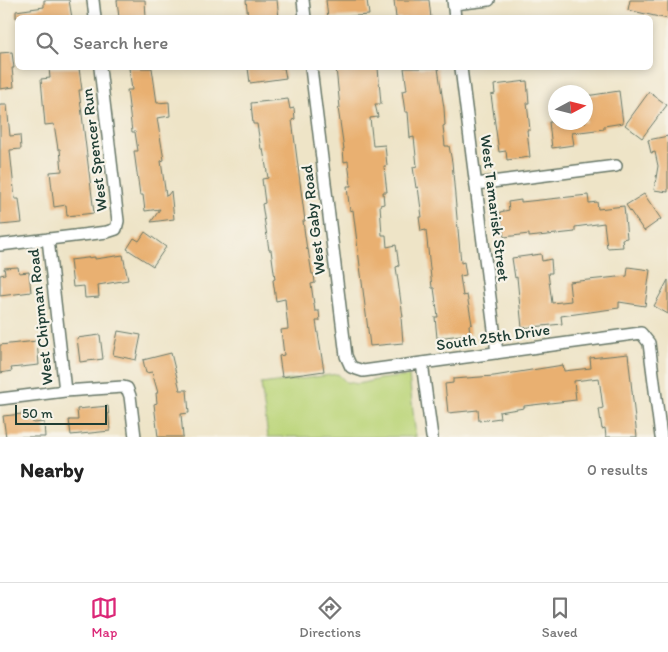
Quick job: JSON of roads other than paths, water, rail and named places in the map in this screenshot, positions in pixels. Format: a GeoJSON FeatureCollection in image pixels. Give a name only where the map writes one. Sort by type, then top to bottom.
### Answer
{"type":"FeatureCollection","features":[{"type":"Feature","properties":{"kind":"street"},"geometry":{"type":"LineString","coordinates":[[93,0],[95,15]]}},
{"type":"Feature","properties":{"kind":"street"},"geometry":{"type":"LineString","coordinates":[[303,0],[305,15]]}},
{"type":"Feature","properties":{"kind":"street"},"geometry":{"type":"LineString","coordinates":[[455,15],[453,2],[489,0]]}},
{"type":"Feature","properties":{"kind":"street","name":"West Spencer Run"},"geometry":{"type":"LineString","coordinates":[[48,239],[107,232],[116,229],[118,221],[100,70]]}},
{"type":"Feature","properties":{"kind":"street","name":"West Gaby Road"},"geometry":{"type":"LineString","coordinates":[[311,70],[346,356],[351,367]]}},
{"type":"Feature","properties":{"kind":"street","name":"West Tamarisk Street"},"geometry":{"type":"LineString","coordinates":[[461,70],[497,353]]}},
{"type":"Feature","properties":{"kind":"street"},"geometry":{"type":"LineString","coordinates":[[476,184],[616,166]]}},
{"type":"Feature","properties":{"kind":"street"},"geometry":{"type":"LineString","coordinates":[[0,245],[48,239]]}},
{"type":"Feature","properties":{"kind":"street","name":"West Chipman Road"},"geometry":{"type":"LineString","coordinates":[[48,239],[65,391]]}},
{"type":"Feature","properties":{"kind":"street","name":"South 25th Drive"},"geometry":{"type":"LineString","coordinates":[[351,367],[363,371],[641,334],[649,343],[656,395]]}},
{"type":"Feature","properties":{"kind":"street"},"geometry":{"type":"LineString","coordinates":[[422,363],[432,437]]}},
{"type":"Feature","properties":{"kind":"street"},"geometry":{"type":"LineString","coordinates":[[0,399],[65,391],[127,388],[130,396],[135,437]]}},
{"type":"Feature","properties":{"kind":"street"},"geometry":{"type":"LineString","coordinates":[[661,437],[656,395],[668,394]]}}]}
